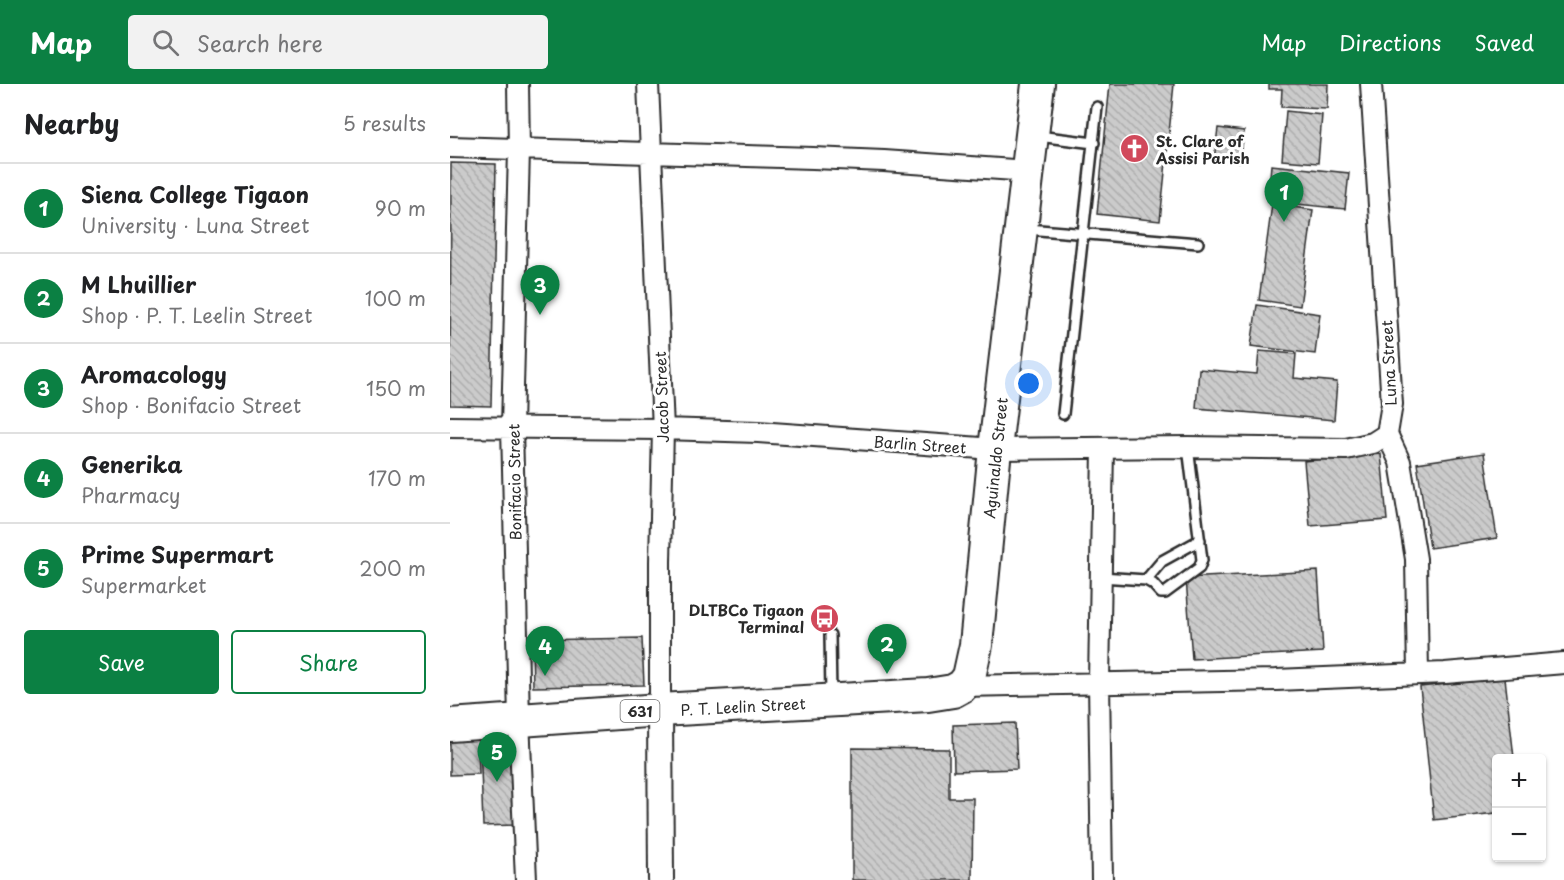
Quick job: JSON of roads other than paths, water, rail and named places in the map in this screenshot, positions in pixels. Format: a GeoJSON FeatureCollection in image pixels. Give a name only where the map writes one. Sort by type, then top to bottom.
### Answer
{"type":"FeatureCollection","features":[{"type":"Feature","properties":{"kind":"main road","name":"Aguinaldo Street"},"geometry":{"type":"LineString","coordinates":[[962,686],[969,677],[976,645],[995,449],[1038,84]]}},
{"type":"Feature","properties":{"kind":"main road","name":"P. T. Leelin Street"},"geometry":{"type":"LineString","coordinates":[[450,725],[935,694],[953,691],[962,686]]}},
{"type":"Feature","properties":{"kind":"street","name":"Bonifacio Street"},"geometry":{"type":"LineString","coordinates":[[518,84],[519,150],[512,427],[519,719],[526,880]]}},
{"type":"Feature","properties":{"kind":"street","name":"Jacob Street"},"geometry":{"type":"LineString","coordinates":[[648,84],[663,429],[660,710]]}},
{"type":"Feature","properties":{"kind":"street","name":"Luna Street"},"geometry":{"type":"LineString","coordinates":[[1371,84],[1392,404],[1387,434]]}},
{"type":"Feature","properties":{"kind":"street"},"geometry":{"type":"LineString","coordinates":[[450,147],[872,160],[1028,171]]}},
{"type":"Feature","properties":{"kind":"street","name":"Barlin Street"},"geometry":{"type":"LineString","coordinates":[[450,427],[758,432],[995,449],[1188,447],[1346,449],[1373,443],[1387,434]]}},
{"type":"Feature","properties":{"kind":"street"},"geometry":{"type":"LineString","coordinates":[[1387,434],[1400,462],[1416,559],[1419,674]]}},
{"type":"Feature","properties":{"kind":"street"},"geometry":{"type":"LineString","coordinates":[[1102,880],[1099,682],[1103,448]]}},
{"type":"Feature","properties":{"kind":"street"},"geometry":{"type":"LineString","coordinates":[[962,686],[1276,680],[1445,674],[1564,663]]}},
{"type":"Feature","properties":{"kind":"street"},"geometry":{"type":"LineString","coordinates":[[660,710],[661,880]]}},
{"type":"Feature","properties":{"kind":"lane"},"geometry":{"type":"LineString","coordinates":[[1063,414],[1097,106]]}},
{"type":"Feature","properties":{"kind":"lane"},"geometry":{"type":"LineString","coordinates":[[1032,136],[1094,143]]}},
{"type":"Feature","properties":{"kind":"lane"},"geometry":{"type":"LineString","coordinates":[[1022,228],[1198,243]]}},
{"type":"Feature","properties":{"kind":"lane"},"geometry":{"type":"LineString","coordinates":[[1101,577],[1146,580],[1161,593],[1165,593],[1199,568],[1202,560],[1188,447]]}},
{"type":"Feature","properties":{"kind":"lane"},"geometry":{"type":"LineString","coordinates":[[1146,580],[1162,561],[1200,540]]}},
{"type":"Feature","properties":{"kind":"lane"},"geometry":{"type":"LineString","coordinates":[[830,635],[831,701]]}},
{"type":"Feature","properties":{"kind":"place","name":"St. Clare of Assisi Parish"},"geometry":{"type":"Point","coordinates":[1135,149]}},
{"type":"Feature","properties":{"kind":"place","name":"Siena College Tigaon"},"geometry":{"type":"Point","coordinates":[1284,222]}},
{"type":"Feature","properties":{"kind":"place","name":"Aromacology"},"geometry":{"type":"Point","coordinates":[540,315]}},
{"type":"Feature","properties":{"kind":"place","name":"DLTBCo Tigaon Terminal"},"geometry":{"type":"Point","coordinates":[825,618]}},
{"type":"Feature","properties":{"kind":"place","name":"M Lhuillier"},"geometry":{"type":"Point","coordinates":[887,674]}},
{"type":"Feature","properties":{"kind":"place","name":"Generika"},"geometry":{"type":"Point","coordinates":[545,676]}},
{"type":"Feature","properties":{"kind":"place","name":"Prime Supermart"},"geometry":{"type":"Point","coordinates":[497,782]}}]}
